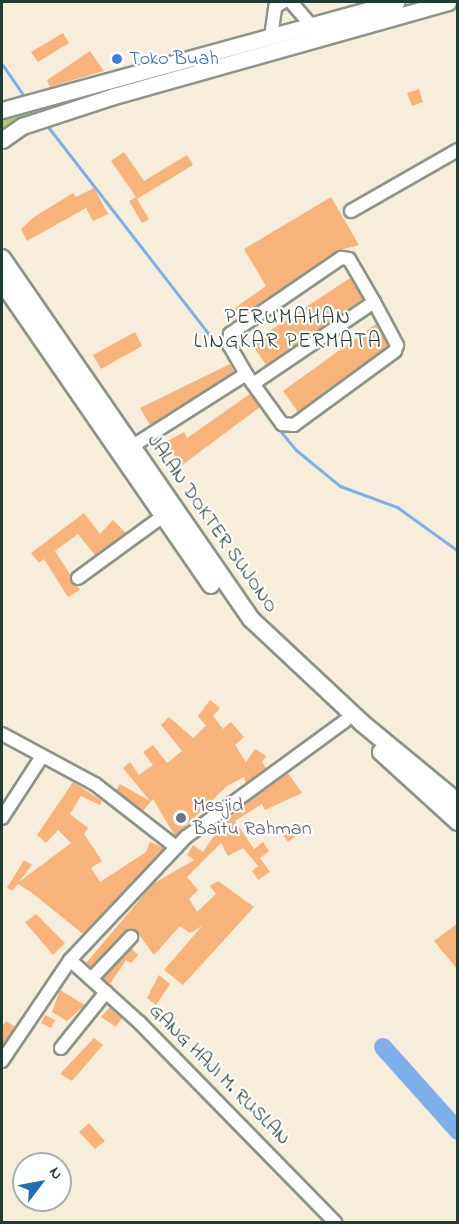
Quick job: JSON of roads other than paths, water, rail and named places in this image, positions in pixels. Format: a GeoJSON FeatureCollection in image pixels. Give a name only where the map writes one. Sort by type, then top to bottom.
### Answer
{"type":"FeatureCollection","features":[{"type":"Feature","properties":{"kind":"highway","name":"JALAN DOKTER SUJONO"},"geometry":{"type":"LineString","coordinates":[[2,258],[43,330],[131,447],[227,599],[291,659],[458,802]]}},
{"type":"Feature","properties":{"kind":"highway"},"geometry":{"type":"LineString","coordinates":[[2,282],[43,330],[163,516],[227,599],[345,721],[458,822]]}},
{"type":"Feature","properties":{"kind":"main road"},"geometry":{"type":"LineString","coordinates":[[2,110],[396,2]]}},
{"type":"Feature","properties":{"kind":"main road"},"geometry":{"type":"LineString","coordinates":[[2,140],[32,124],[50,118],[448,2]]}},
{"type":"Feature","properties":{"kind":"main road"},"geometry":{"type":"LineString","coordinates":[[294,30],[299,46]]}},
{"type":"Feature","properties":{"kind":"street"},"geometry":{"type":"LineString","coordinates":[[271,37],[279,2]]}},
{"type":"Feature","properties":{"kind":"street"},"geometry":{"type":"LineString","coordinates":[[291,2],[311,25]]}},
{"type":"Feature","properties":{"kind":"street"},"geometry":{"type":"LineString","coordinates":[[351,211],[458,150]]}},
{"type":"Feature","properties":{"kind":"street"},"geometry":{"type":"LineString","coordinates":[[341,258],[349,259],[397,345],[395,351],[294,425],[282,424],[249,379],[229,345],[230,334],[341,258]]}},
{"type":"Feature","properties":{"kind":"street"},"geometry":{"type":"LineString","coordinates":[[131,447],[249,379],[374,302]]}},
{"type":"Feature","properties":{"kind":"street"},"geometry":{"type":"LineString","coordinates":[[78,578],[163,516]]}},
{"type":"Feature","properties":{"kind":"street"},"geometry":{"type":"LineString","coordinates":[[2,1061],[70,960],[164,866],[176,847],[232,799],[345,721]]}},
{"type":"Feature","properties":{"kind":"street"},"geometry":{"type":"LineString","coordinates":[[2,734],[41,758],[95,784],[176,847]]}},
{"type":"Feature","properties":{"kind":"street"},"geometry":{"type":"LineString","coordinates":[[2,818],[41,758]]}},
{"type":"Feature","properties":{"kind":"street"},"geometry":{"type":"LineString","coordinates":[[92,978],[131,937]]}},
{"type":"Feature","properties":{"kind":"street","name":"GANG HAJI M. RUSLAN"},"geometry":{"type":"LineString","coordinates":[[70,960],[92,978],[335,1222]]}},
{"type":"Feature","properties":{"kind":"street"},"geometry":{"type":"LineString","coordinates":[[62,1048],[106,992]]}},
{"type":"Feature","properties":{"kind":"waterway"},"geometry":{"type":"LineString","coordinates":[[2,64],[26,99]]}},
{"type":"Feature","properties":{"kind":"waterway"},"geometry":{"type":"LineString","coordinates":[[45,123],[215,342]]}},
{"type":"Feature","properties":{"kind":"waterway"},"geometry":{"type":"LineString","coordinates":[[263,410],[296,450],[340,486],[397,507],[458,551]]}},
{"type":"Feature","properties":{"kind":"waterway"},"geometry":{"type":"LineString","coordinates":[[383,1047],[458,1131]]}},
{"type":"Feature","properties":{"kind":"place","name":"Toko Buah"},"geometry":{"type":"Point","coordinates":[117,59]}},
{"type":"Feature","properties":{"kind":"place","name":"Mesjid Baitu Rahman"},"geometry":{"type":"Point","coordinates":[181,818]}},
{"type":"Feature","properties":{"kind":"district","name":"PERUMAHAN LINGKAR PERMATA"},"geometry":{"type":"Point","coordinates":[288,330]}}]}
